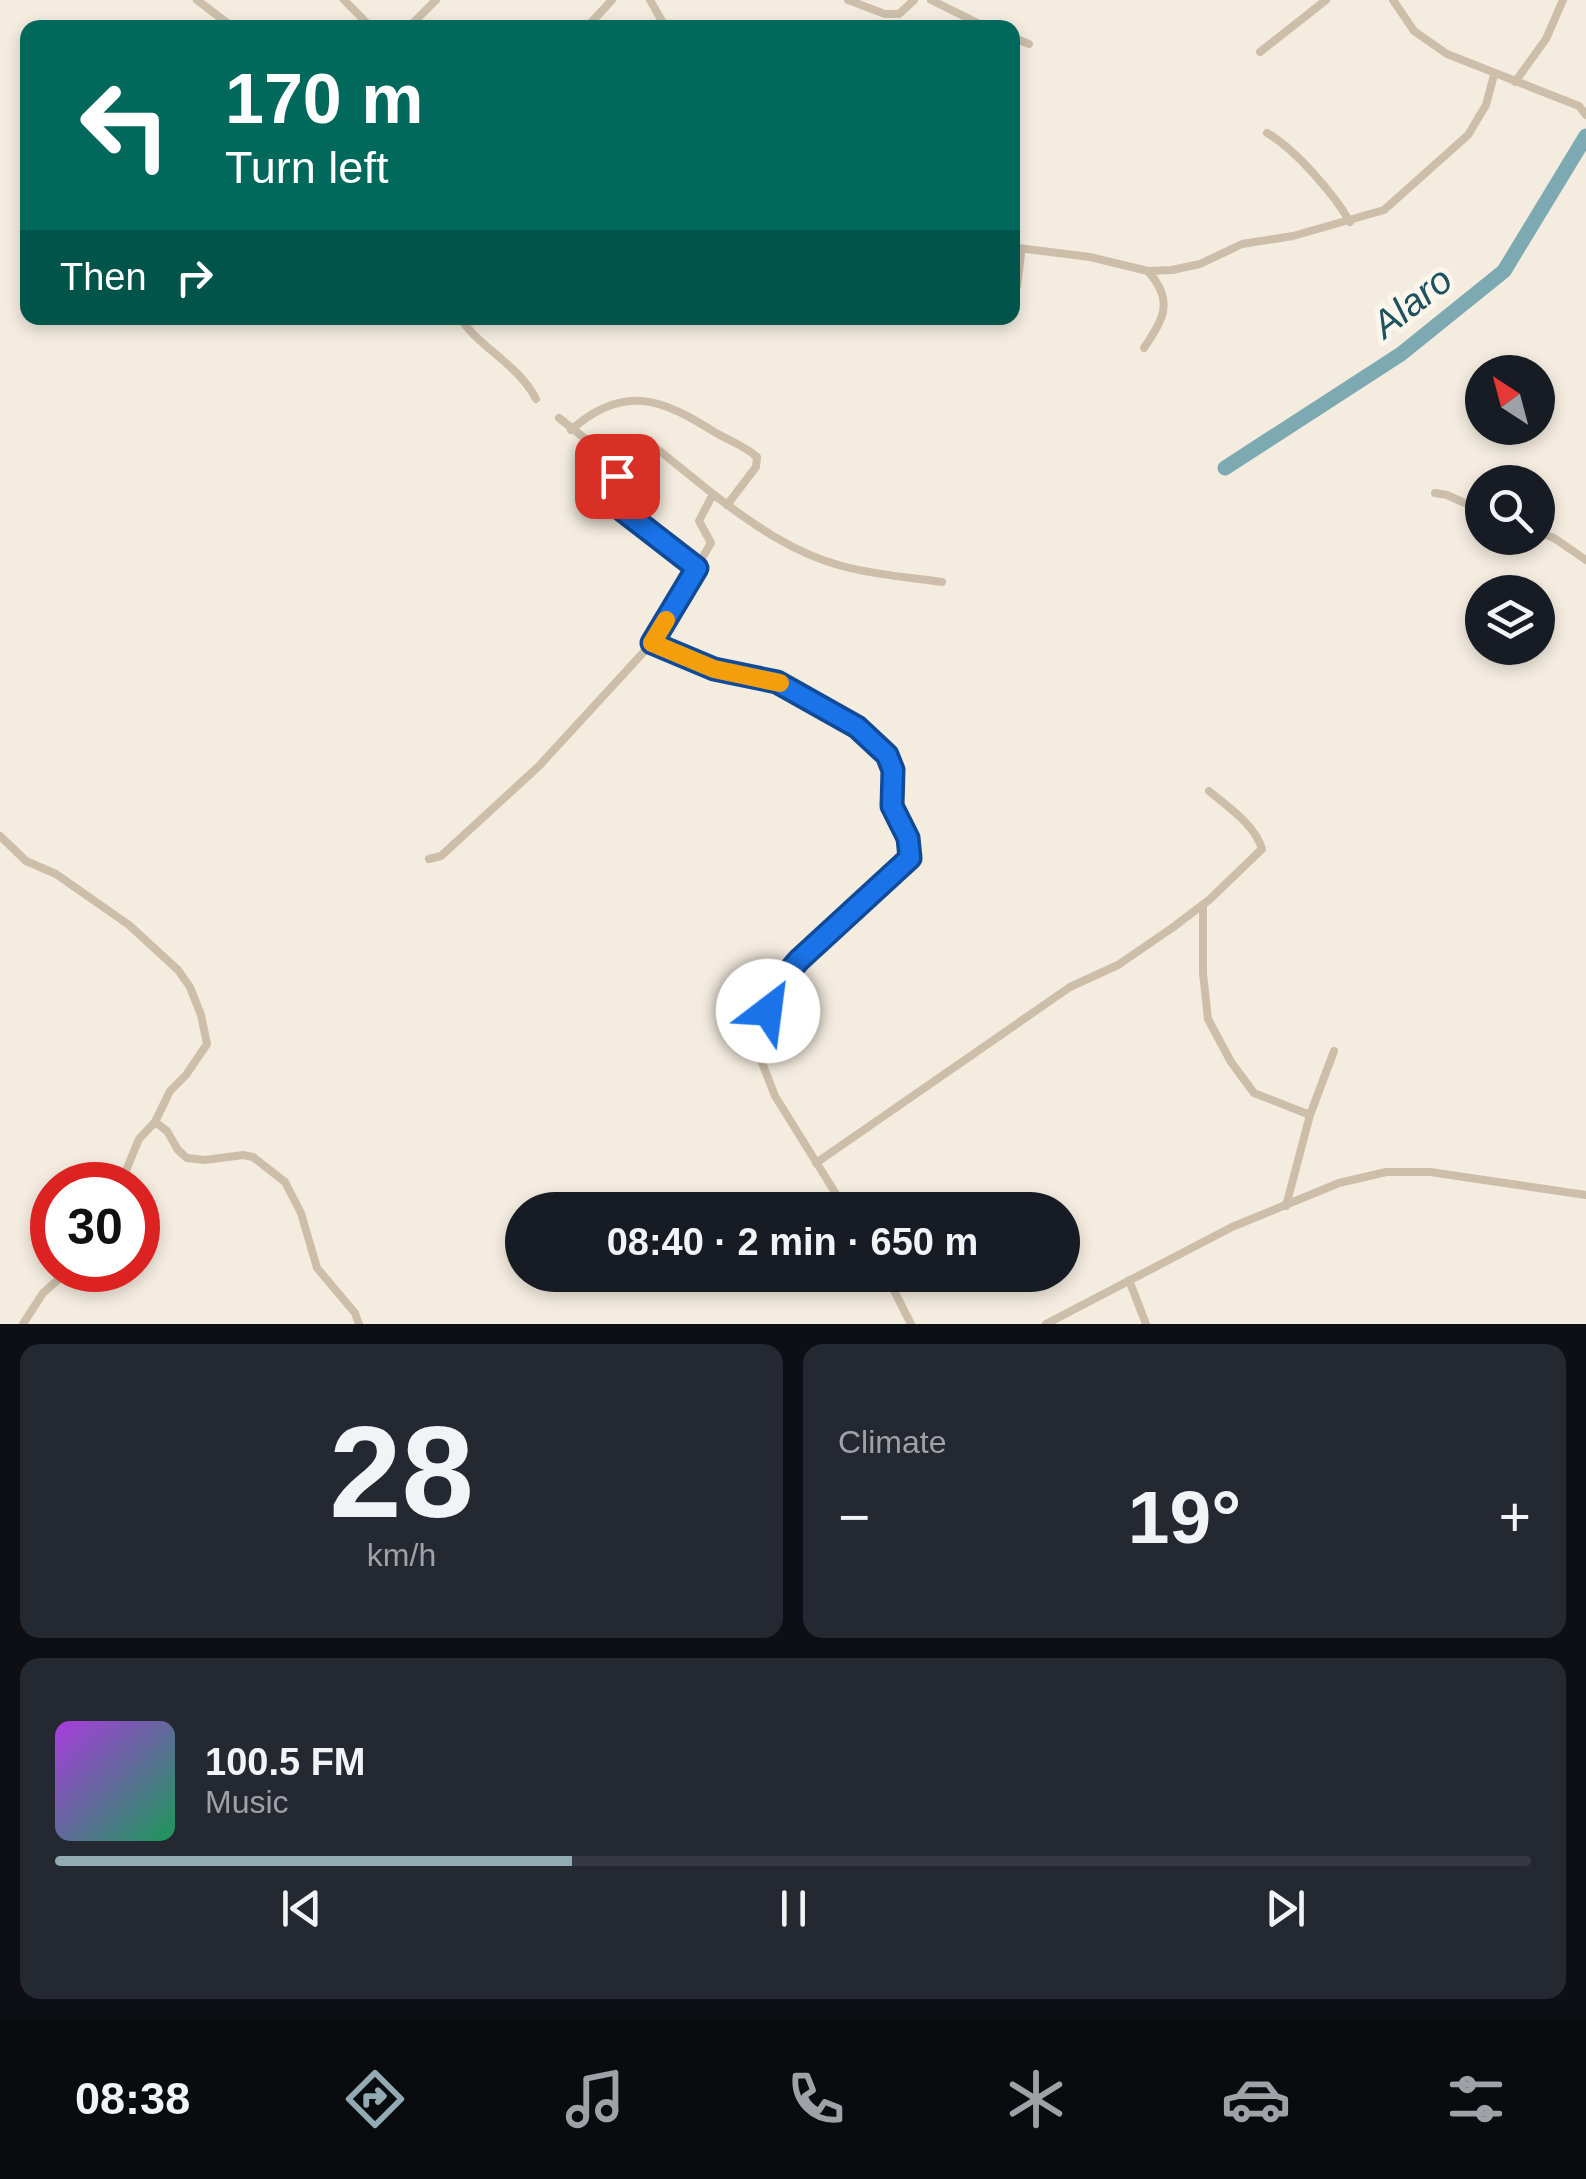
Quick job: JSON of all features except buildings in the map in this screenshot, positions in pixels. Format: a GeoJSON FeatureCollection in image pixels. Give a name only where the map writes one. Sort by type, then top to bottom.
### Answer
{"type":"FeatureCollection","features":[{"type":"Feature","properties":{"kind":"street"},"geometry":{"type":"LineString","coordinates":[[197,0],[223,20]]}},
{"type":"Feature","properties":{"kind":"street"},"geometry":{"type":"LineString","coordinates":[[344,0],[364,20]]}},
{"type":"Feature","properties":{"kind":"street"},"geometry":{"type":"LineString","coordinates":[[416,20],[436,0]]}},
{"type":"Feature","properties":{"kind":"street"},"geometry":{"type":"LineString","coordinates":[[593,20],[612,0]]}},
{"type":"Feature","properties":{"kind":"street"},"geometry":{"type":"LineString","coordinates":[[848,0],[885,14],[900,14],[914,0]]}},
{"type":"Feature","properties":{"kind":"street"},"geometry":{"type":"LineString","coordinates":[[931,0],[972,20]]}},
{"type":"Feature","properties":{"kind":"street"},"geometry":{"type":"LineString","coordinates":[[1260,52],[1326,0]]}},
{"type":"Feature","properties":{"kind":"street"},"geometry":{"type":"LineString","coordinates":[[1394,0],[1420,36],[1446,54],[1580,106],[1586,115]]}},
{"type":"Feature","properties":{"kind":"street"},"geometry":{"type":"LineString","coordinates":[[1515,82],[1546,39],[1563,0]]}},
{"type":"Feature","properties":{"kind":"street"},"geometry":{"type":"LineString","coordinates":[[1020,40],[1029,44]]}},
{"type":"Feature","properties":{"kind":"street"},"geometry":{"type":"LineString","coordinates":[[1020,247],[1148,270],[1200,264],[1242,244],[1293,236],[1384,210],[1468,136],[1486,106],[1494,74]]}},
{"type":"Feature","properties":{"kind":"street"},"geometry":{"type":"LineString","coordinates":[[1268,133],[1302,164],[1350,222]]}},
{"type":"Feature","properties":{"kind":"street"},"geometry":{"type":"LineString","coordinates":[[1144,348],[1166,308],[1148,270]]}},
{"type":"Feature","properties":{"kind":"street"},"geometry":{"type":"LineString","coordinates":[[465,325],[515,370],[536,399]]}},
{"type":"Feature","properties":{"kind":"street"},"geometry":{"type":"LineString","coordinates":[[571,430],[587,416],[622,403],[649,400],[670,406],[757,457],[756,467],[727,505]]}},
{"type":"Feature","properties":{"kind":"street"},"geometry":{"type":"LineString","coordinates":[[559,418],[620,470],[610,496],[617,506],[697,568]]}},
{"type":"Feature","properties":{"kind":"street"},"geometry":{"type":"LineString","coordinates":[[645,439],[748,522],[793,548],[842,566],[942,582]]}},
{"type":"Feature","properties":{"kind":"street"},"geometry":{"type":"LineString","coordinates":[[1435,493],[1465,503]]}},
{"type":"Feature","properties":{"kind":"street"},"geometry":{"type":"LineString","coordinates":[[429,858],[441,856],[539,766],[652,643],[712,543],[699,521],[713,494]]}},
{"type":"Feature","properties":{"kind":"street"},"geometry":{"type":"LineString","coordinates":[[1555,539],[1586,560]]}},
{"type":"Feature","properties":{"kind":"street"},"geometry":{"type":"LineString","coordinates":[[652,643],[714,669],[777,682],[857,727],[887,755],[893,770],[892,806],[908,838],[910,858],[799,960],[774,989],[761,1032],[761,1060],[775,1096],[835,1192]]}},
{"type":"Feature","properties":{"kind":"street"},"geometry":{"type":"LineString","coordinates":[[816,1162],[1070,987],[1118,965],[1203,904],[1262,848],[1244,822],[1210,792]]}},
{"type":"Feature","properties":{"kind":"street"},"geometry":{"type":"LineString","coordinates":[[2,839],[26,861],[56,874],[129,925],[178,970],[202,1015],[207,1044],[170,1090],[156,1122],[140,1139],[130,1162]]}},
{"type":"Feature","properties":{"kind":"street"},"geometry":{"type":"LineString","coordinates":[[1203,904],[1208,1019],[1231,1062],[1254,1093],[1310,1115]]}},
{"type":"Feature","properties":{"kind":"street"},"geometry":{"type":"LineString","coordinates":[[1286,1206],[1310,1115],[1334,1051]]}},
{"type":"Feature","properties":{"kind":"street"},"geometry":{"type":"LineString","coordinates":[[156,1122],[188,1158],[253,1157],[285,1182],[301,1213],[317,1268],[355,1313],[359,1324]]}},
{"type":"Feature","properties":{"kind":"street"},"geometry":{"type":"LineString","coordinates":[[1046,1324],[1232,1227],[1364,1176],[1405,1170],[1586,1196]]}},
{"type":"Feature","properties":{"kind":"street"},"geometry":{"type":"LineString","coordinates":[[1130,1280],[1146,1324]]}},
{"type":"Feature","properties":{"kind":"street"},"geometry":{"type":"LineString","coordinates":[[22,1324],[44,1292]]}},
{"type":"Feature","properties":{"kind":"street"},"geometry":{"type":"LineString","coordinates":[[895,1292],[911,1324]]}},
{"type":"Feature","properties":{"kind":"waterway","name":"Alaro"},"geometry":{"type":"LineString","coordinates":[[1225,468],[1401,354],[1504,271],[1586,136]]}},
{"type":"Feature","properties":{"kind":"slow traffic"},"geometry":{"type":"LineString","coordinates":[[666,620],[652,643],[714,669],[780,683]]}},
{"type":"Feature","properties":{"kind":"route"},"geometry":{"type":"LineString","coordinates":[[617,476],[610,496],[617,506],[697,568],[652,643],[714,669],[777,682],[857,727],[887,755],[893,770],[892,806],[908,838],[910,858],[799,960],[774,989],[768,1011]]}}]}
